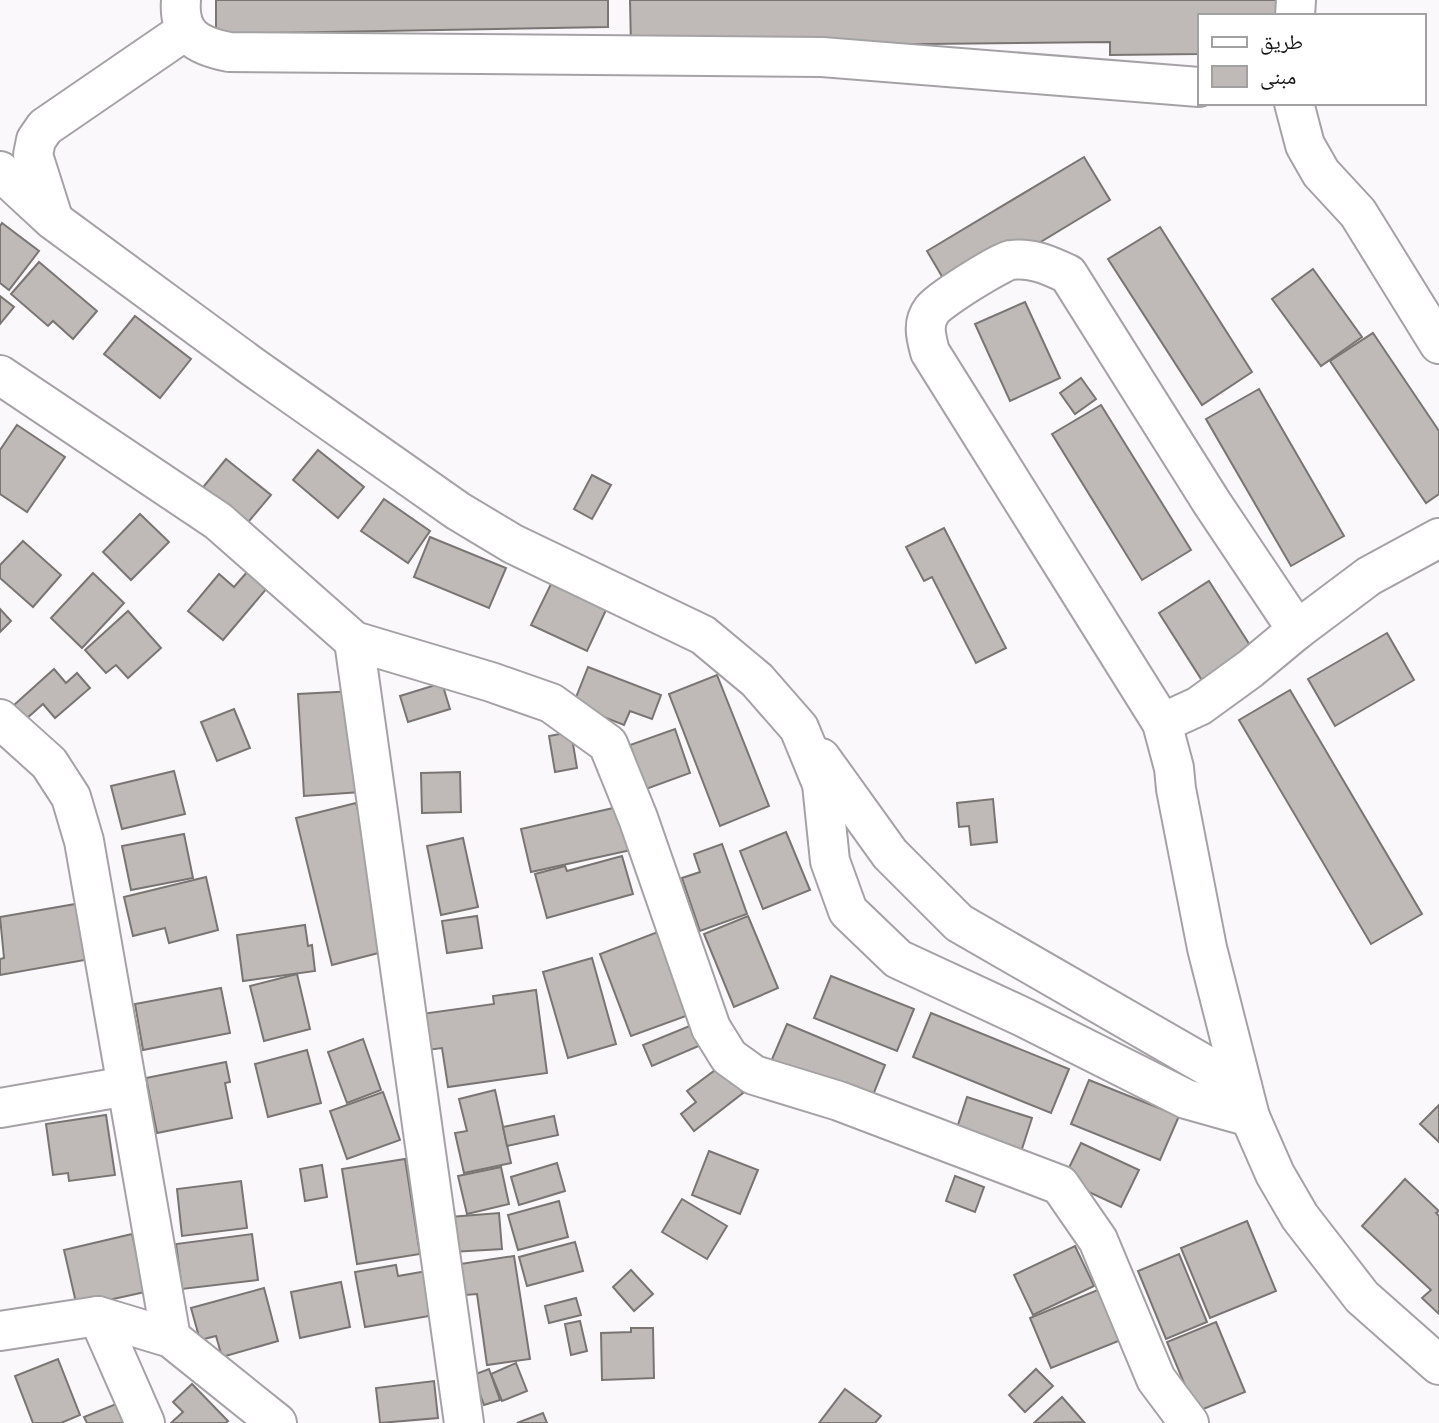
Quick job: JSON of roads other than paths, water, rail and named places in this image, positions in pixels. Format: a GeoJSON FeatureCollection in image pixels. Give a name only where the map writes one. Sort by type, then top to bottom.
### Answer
{"type":"FeatureCollection","features":[{"type":"Feature","properties":{"kind":"street"},"geometry":{"type":"LineString","coordinates":[[53,220],[33,155],[36,140],[44,127],[183,15],[206,47],[229,52],[822,57],[1198,87]]}},
{"type":"Feature","properties":{"kind":"street"},"geometry":{"type":"LineString","coordinates":[[1295,105],[1305,145],[1321,173],[1358,213],[1439,344]]}},
{"type":"Feature","properties":{"kind":"street"},"geometry":{"type":"LineString","coordinates":[[0,171],[53,220],[253,367],[458,511],[513,544],[703,635],[757,680],[799,728],[890,854],[959,923],[1246,1102]]}},
{"type":"Feature","properties":{"kind":"street"},"geometry":{"type":"LineString","coordinates":[[1297,629],[1212,503],[1068,274],[1038,261],[1009,260],[955,291],[932,310],[925,330],[930,352],[1162,723],[1174,768],[1207,948],[1246,1102],[1270,1166],[1300,1217],[1362,1297],[1439,1365]]}},
{"type":"Feature","properties":{"kind":"street"},"geometry":{"type":"LineString","coordinates":[[0,375],[218,521],[354,641],[491,682],[551,704],[608,744],[638,818],[711,1028],[729,1057],[754,1075],[839,1101],[1060,1185],[1098,1240],[1156,1379],[1189,1423]]}},
{"type":"Feature","properties":{"kind":"street"},"geometry":{"type":"LineString","coordinates":[[1162,723],[1199,706],[1369,576],[1439,538]]}},
{"type":"Feature","properties":{"kind":"street"},"geometry":{"type":"LineString","coordinates":[[354,641],[464,1423]]}},
{"type":"Feature","properties":{"kind":"street"},"geometry":{"type":"LineString","coordinates":[[0,719],[49,762],[71,797],[84,841],[171,1338]]}},
{"type":"Feature","properties":{"kind":"street"},"geometry":{"type":"LineString","coordinates":[[799,728],[822,784],[830,861],[848,911],[898,959],[1186,1098],[1246,1102]]}},
{"type":"Feature","properties":{"kind":"street"},"geometry":{"type":"LineString","coordinates":[[0,1108],[127,1086]]}},
{"type":"Feature","properties":{"kind":"street"},"geometry":{"type":"LineString","coordinates":[[98,1316],[145,1423]]}},
{"type":"Feature","properties":{"kind":"street"},"geometry":{"type":"LineString","coordinates":[[0,1331],[98,1316],[171,1338],[276,1423]]}}]}
